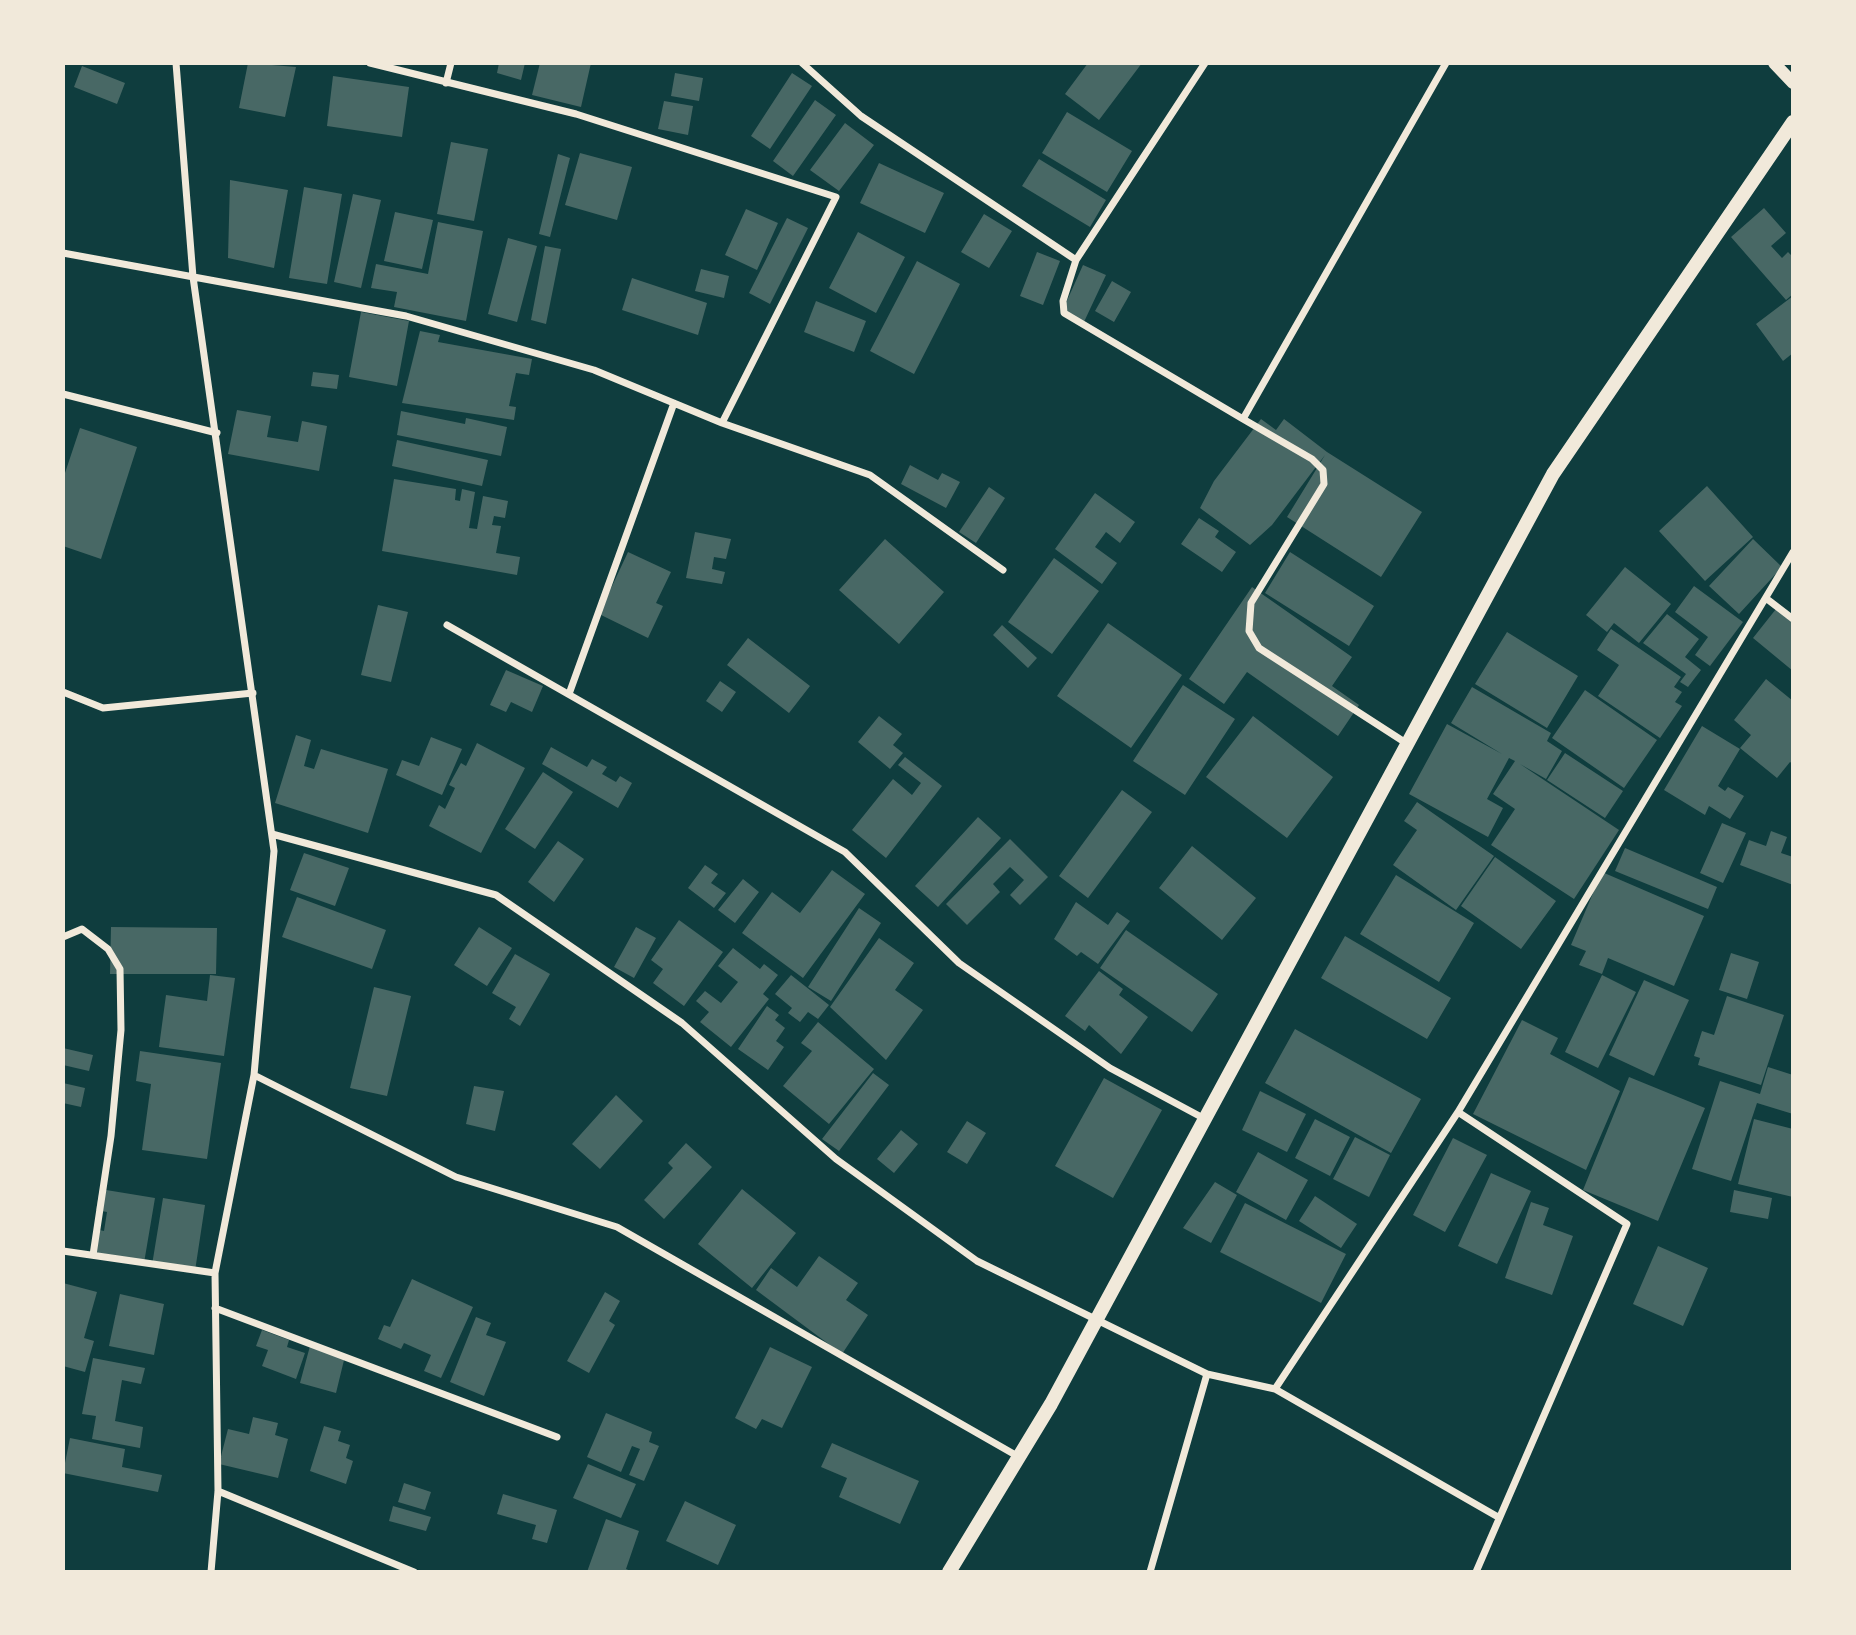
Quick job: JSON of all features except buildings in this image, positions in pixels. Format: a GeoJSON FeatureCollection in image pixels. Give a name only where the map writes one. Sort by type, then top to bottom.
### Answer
{"type":"FeatureCollection","features":[{"type":"Feature","properties":{"kind":"main road"},"geometry":{"type":"LineString","coordinates":[[949,1572],[1019,1457],[1096,1320],[1553,474],[1793,122]]}},
{"type":"Feature","properties":{"kind":"street"},"geometry":{"type":"LineString","coordinates":[[176,63],[193,276],[274,851],[254,1075],[215,1273],[218,1491],[211,1572]]}},
{"type":"Feature","properties":{"kind":"street"},"geometry":{"type":"LineString","coordinates":[[370,63],[576,114],[836,197],[722,423]]}},
{"type":"Feature","properties":{"kind":"street"},"geometry":{"type":"LineString","coordinates":[[446,83],[451,63]]}},
{"type":"Feature","properties":{"kind":"street"},"geometry":{"type":"LineString","coordinates":[[802,63],[861,116],[1076,260]]}},
{"type":"Feature","properties":{"kind":"street"},"geometry":{"type":"LineString","coordinates":[[1205,63],[1076,260],[1063,301],[1064,313],[1312,459],[1324,470],[1324,484],[1251,603],[1249,631],[1259,648],[1406,743]]}},
{"type":"Feature","properties":{"kind":"street"},"geometry":{"type":"LineString","coordinates":[[1243,419],[1446,63]]}},
{"type":"Feature","properties":{"kind":"street"},"geometry":{"type":"LineString","coordinates":[[1774,63],[1793,83]]}},
{"type":"Feature","properties":{"kind":"street"},"geometry":{"type":"LineString","coordinates":[[63,253],[406,316],[594,370],[722,423],[870,475],[1003,570]]}},
{"type":"Feature","properties":{"kind":"street"},"geometry":{"type":"LineString","coordinates":[[63,394],[217,433]]}},
{"type":"Feature","properties":{"kind":"street"},"geometry":{"type":"LineString","coordinates":[[569,694],[674,403]]}},
{"type":"Feature","properties":{"kind":"street"},"geometry":{"type":"LineString","coordinates":[[1275,1389],[1458,1112],[1793,552]]}},
{"type":"Feature","properties":{"kind":"street"},"geometry":{"type":"LineString","coordinates":[[1767,599],[1793,619]]}},
{"type":"Feature","properties":{"kind":"street"},"geometry":{"type":"LineString","coordinates":[[447,625],[845,852],[960,963],[1110,1068],[1205,1119]]}},
{"type":"Feature","properties":{"kind":"street"},"geometry":{"type":"LineString","coordinates":[[63,692],[103,708],[253,693]]}},
{"type":"Feature","properties":{"kind":"street"},"geometry":{"type":"LineString","coordinates":[[272,834],[496,895],[682,1023],[835,1159],[977,1261],[1207,1374],[1275,1389],[1498,1517]]}},
{"type":"Feature","properties":{"kind":"street"},"geometry":{"type":"LineString","coordinates":[[63,937],[82,929],[108,949],[120,969],[121,1030],[111,1136],[93,1255]]}},
{"type":"Feature","properties":{"kind":"street"},"geometry":{"type":"LineString","coordinates":[[254,1075],[456,1178],[617,1227],[1019,1457]]}},
{"type":"Feature","properties":{"kind":"street"},"geometry":{"type":"LineString","coordinates":[[1458,1112],[1627,1224],[1476,1572]]}},
{"type":"Feature","properties":{"kind":"street"},"geometry":{"type":"LineString","coordinates":[[63,1251],[215,1273]]}},
{"type":"Feature","properties":{"kind":"street"},"geometry":{"type":"LineString","coordinates":[[215,1308],[557,1437]]}},
{"type":"Feature","properties":{"kind":"street"},"geometry":{"type":"LineString","coordinates":[[1150,1572],[1207,1374]]}},
{"type":"Feature","properties":{"kind":"street"},"geometry":{"type":"LineString","coordinates":[[218,1491],[414,1572]]}}]}
